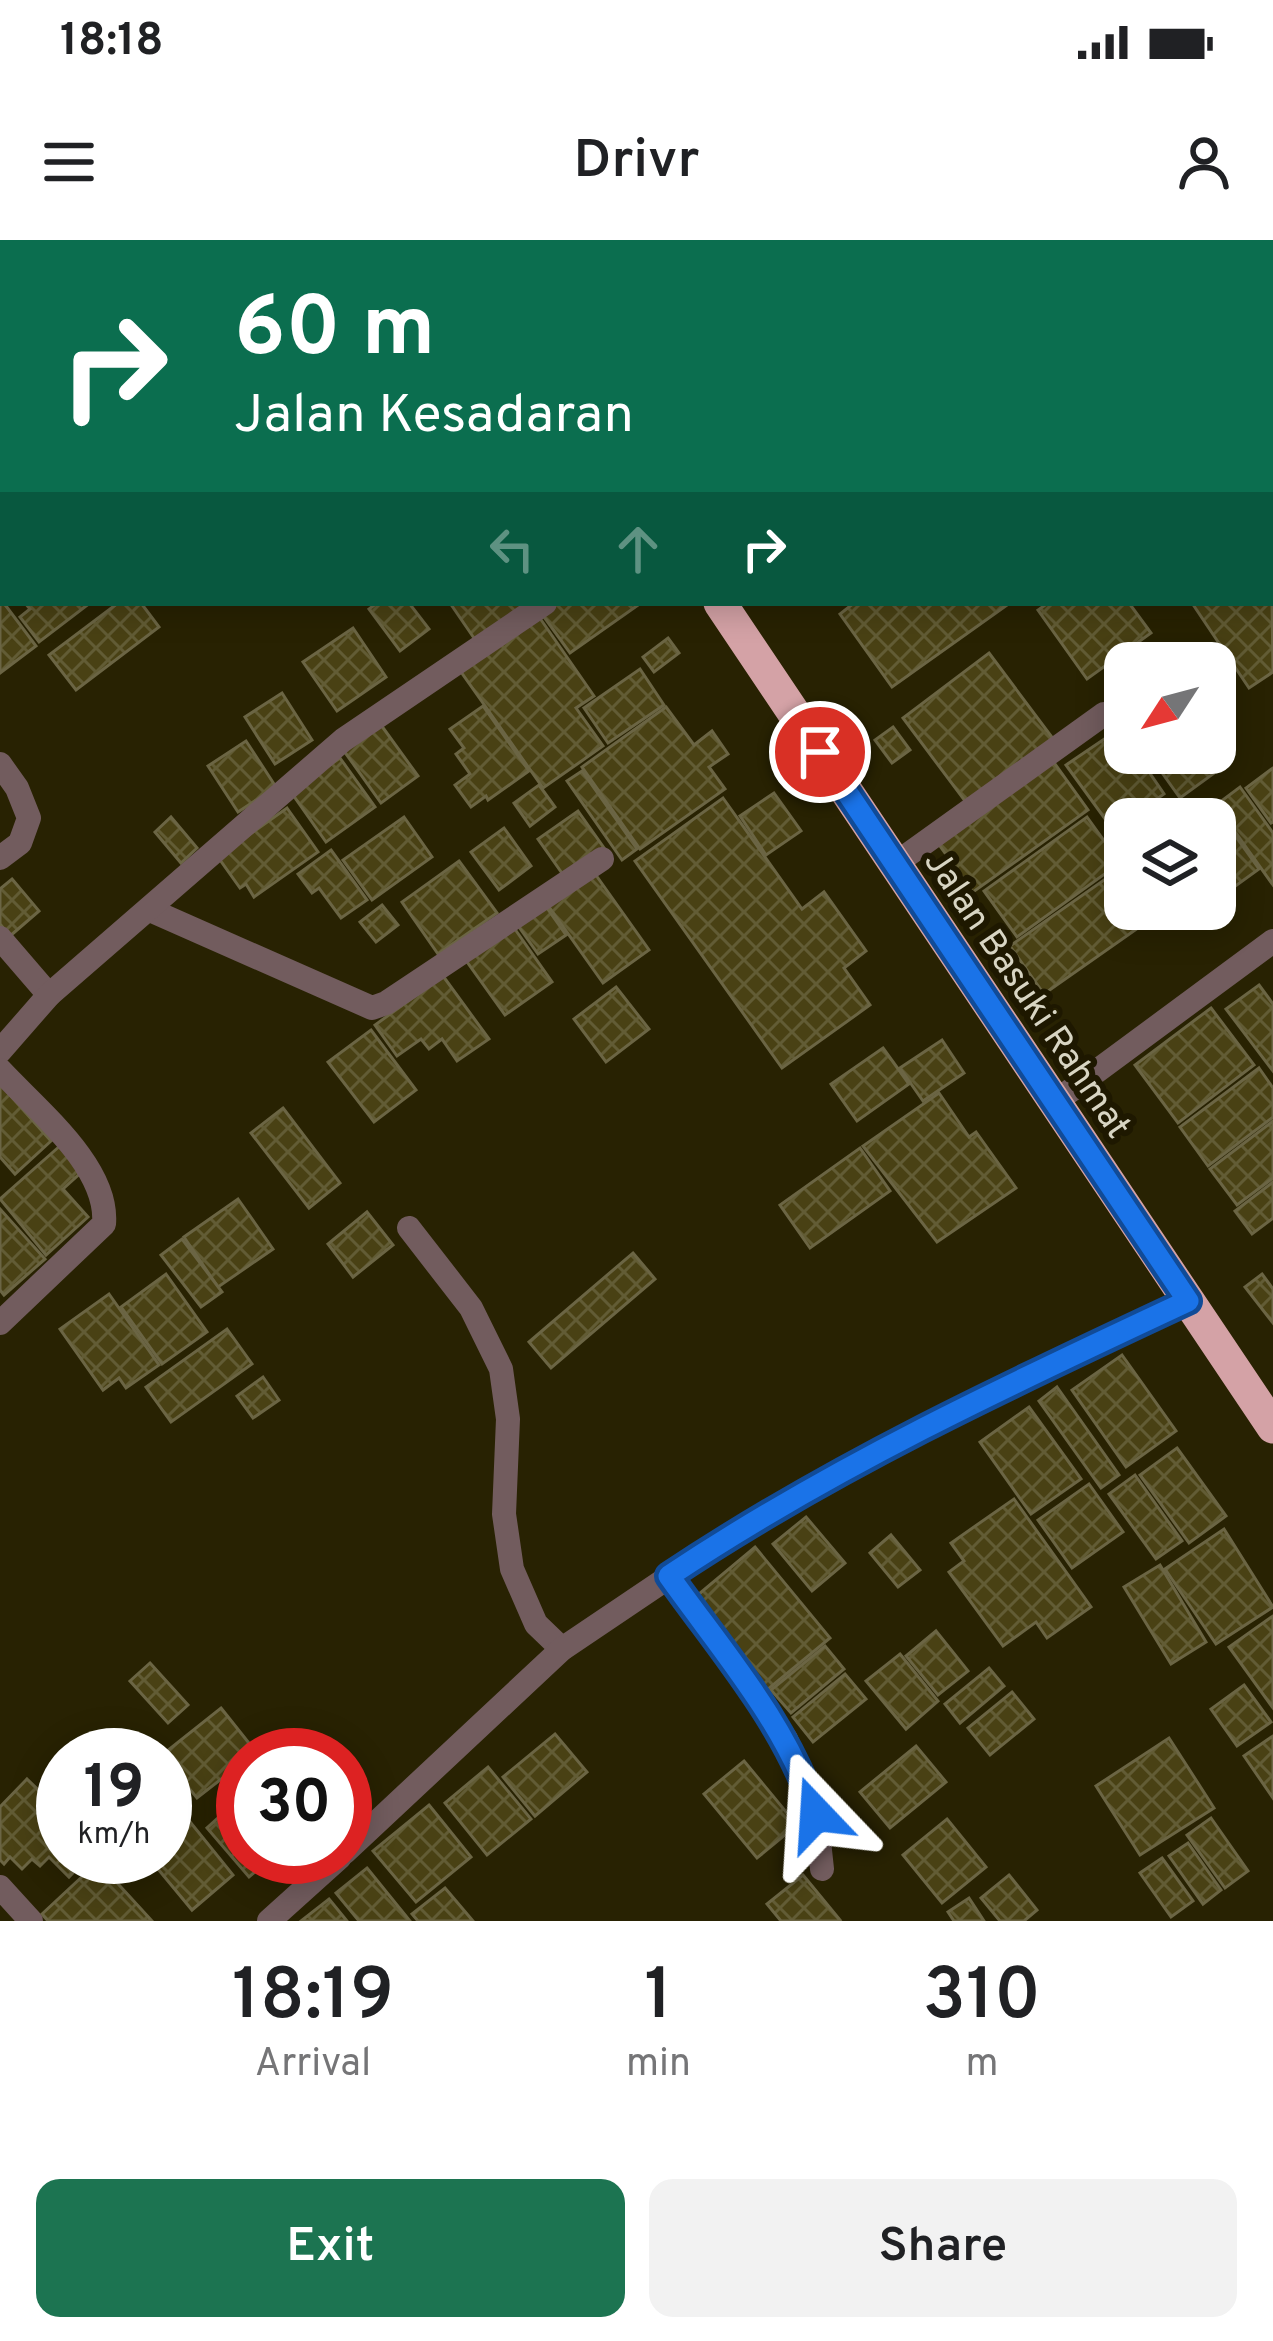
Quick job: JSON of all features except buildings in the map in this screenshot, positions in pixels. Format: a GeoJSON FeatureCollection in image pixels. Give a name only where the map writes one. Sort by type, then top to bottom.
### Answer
{"type":"FeatureCollection","features":[{"type":"Feature","properties":{"kind":"highway","name":"Jalan Basuki Rahmat"},"geometry":{"type":"LineString","coordinates":[[722,606],[1273,1427]]}},
{"type":"Feature","properties":{"kind":"street"},"geometry":{"type":"LineString","coordinates":[[0,1051],[49,994],[343,740],[541,606]]}},
{"type":"Feature","properties":{"kind":"street"},"geometry":{"type":"LineString","coordinates":[[895,864],[1104,714]]}},
{"type":"Feature","properties":{"kind":"street"},"geometry":{"type":"LineString","coordinates":[[0,764],[17,788],[29,818],[20,843],[0,858]]}},
{"type":"Feature","properties":{"kind":"street"},"geometry":{"type":"LineString","coordinates":[[150,910],[371,1008],[386,1003],[602,859]]}},
{"type":"Feature","properties":{"kind":"street"},"geometry":{"type":"LineString","coordinates":[[0,938],[49,994]]}},
{"type":"Feature","properties":{"kind":"street"},"geometry":{"type":"LineString","coordinates":[[1054,1102],[1273,941]]}},
{"type":"Feature","properties":{"kind":"street"},"geometry":{"type":"LineString","coordinates":[[0,1070],[83,1160],[99,1182],[106,1203],[104,1224],[0,1323]]}},
{"type":"Feature","properties":{"kind":"street"},"geometry":{"type":"LineString","coordinates":[[410,1228],[471,1308],[501,1370],[508,1419],[504,1514],[512,1569],[536,1624],[562,1649]]}},
{"type":"Feature","properties":{"kind":"street"},"geometry":{"type":"LineString","coordinates":[[372,1828],[562,1649],[740,1529],[963,1407],[1188,1301]]}},
{"type":"Feature","properties":{"kind":"street"},"geometry":{"type":"LineString","coordinates":[[669,1576],[786,1739],[816,1814],[822,1869]]}},
{"type":"Feature","properties":{"kind":"street"},"geometry":{"type":"LineString","coordinates":[[269,1921],[310,1884]]}},
{"type":"Feature","properties":{"kind":"street"},"geometry":{"type":"LineString","coordinates":[[0,1887],[31,1921]]}},
{"type":"Feature","properties":{"kind":"route"},"geometry":{"type":"LineString","coordinates":[[816,1814],[786,1739],[669,1576],[740,1529],[963,1407],[1188,1301],[820,752]]}}]}
